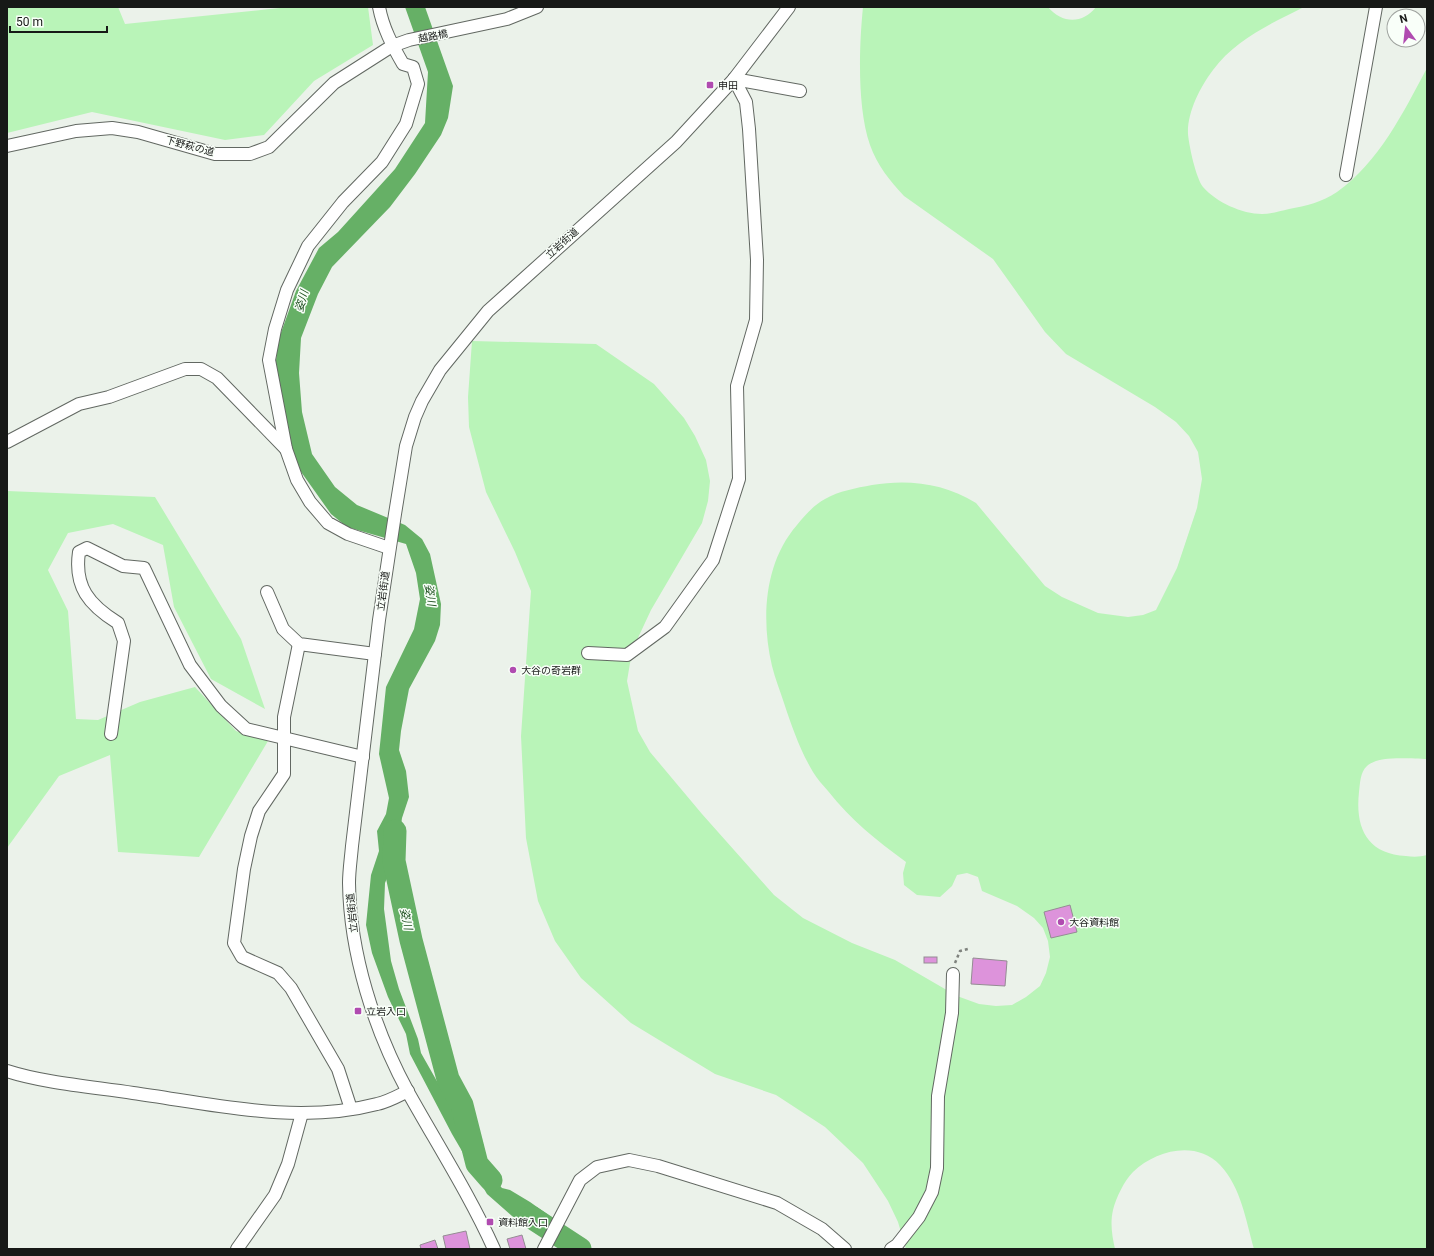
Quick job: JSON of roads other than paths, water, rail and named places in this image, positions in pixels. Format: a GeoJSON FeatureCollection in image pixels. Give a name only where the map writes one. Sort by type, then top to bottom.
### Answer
{"type":"FeatureCollection","features":[{"type":"Feature","properties":{"kind":"street"},"geometry":{"type":"LineString","coordinates":[[379,7],[382,24],[392,46],[403,64],[413,67],[418,84],[406,124],[382,162],[343,202],[308,246],[287,290],[275,329],[269,360],[286,449],[297,480],[310,502],[328,523],[348,534],[389,548]]}},
{"type":"Feature","properties":{"kind":"street","name":"越路橋"},"geometry":{"type":"LineString","coordinates":[[409,40],[506,19],[537,7]]}},
{"type":"Feature","properties":{"kind":"street","name":"立岩街道"},"geometry":{"type":"LineString","coordinates":[[494,1249],[468,1197],[408,1091],[391,1057],[374,1012],[356,949],[349,883],[352,846],[389,548],[406,446],[415,417],[431,385],[459,345],[488,311],[676,142],[734,79],[790,7]]}},
{"type":"Feature","properties":{"kind":"street"},"geometry":{"type":"LineString","coordinates":[[1346,175],[1376,7]]}},
{"type":"Feature","properties":{"kind":"street","name":"下野萩の道"},"geometry":{"type":"LineString","coordinates":[[7,146],[76,131],[112,128],[138,132],[214,154],[250,154],[269,147],[334,83],[367,60],[392,46],[409,40]]}},
{"type":"Feature","properties":{"kind":"street"},"geometry":{"type":"LineString","coordinates":[[734,79],[800,91]]}},
{"type":"Feature","properties":{"kind":"street"},"geometry":{"type":"LineString","coordinates":[[588,653],[627,655],[665,627],[713,560],[739,479],[737,386],[756,320],[757,260],[747,108],[746,102],[734,79]]}},
{"type":"Feature","properties":{"kind":"street"},"geometry":{"type":"LineString","coordinates":[[7,442],[79,404],[109,397],[185,369],[200,369],[217,378],[286,449]]}},
{"type":"Feature","properties":{"kind":"street"},"geometry":{"type":"LineString","coordinates":[[111,734],[124,641],[118,623],[99,611],[83,590],[76,568],[79,552],[87,548],[123,566],[144,568],[190,665],[221,706],[246,729],[363,757]]}},
{"type":"Feature","properties":{"kind":"street"},"geometry":{"type":"LineString","coordinates":[[268,592],[283,629],[298,644],[375,654]]}},
{"type":"Feature","properties":{"kind":"street"},"geometry":{"type":"LineString","coordinates":[[298,644],[284,717],[284,774],[259,811],[250,836],[234,943],[242,956],[278,973],[291,988],[338,1069],[351,1109]]}},
{"type":"Feature","properties":{"kind":"street"},"geometry":{"type":"LineString","coordinates":[[891,1249],[897,1245],[920,1217],[932,1192],[938,1148],[938,1096],[952,1013],[953,974]]}},
{"type":"Feature","properties":{"kind":"street"},"geometry":{"type":"LineString","coordinates":[[7,1071],[67,1084],[245,1109],[302,1114],[351,1109],[378,1104],[408,1091]]}},
{"type":"Feature","properties":{"kind":"street"},"geometry":{"type":"LineString","coordinates":[[237,1249],[275,1195],[288,1164],[302,1114]]}},
{"type":"Feature","properties":{"kind":"street"},"geometry":{"type":"LineString","coordinates":[[545,1248],[561,1214],[580,1180],[588,1172],[597,1167],[629,1160],[658,1166],[777,1203],[822,1230],[845,1249]]}},
{"type":"Feature","properties":{"kind":"water"},"geometry":{"type":"Polygon","coordinates":[[[405,7],[425,7],[453,86],[448,118],[441,135],[415,174],[390,207],[332,267],[318,294],[301,338],[299,373],[302,412],[312,454],[335,487],[357,505],[405,525],[422,539],[430,554],[441,604],[440,625],[435,641],[409,689],[401,731],[399,750],[406,771],[409,797],[402,818],[397,854],[385,883],[384,909],[391,961],[399,989],[418,1039],[421,1053],[451,1106],[457,1121],[479,1163],[502,1188],[510,1190],[547,1214],[550,1219],[544,1237],[512,1216],[487,1194],[452,1134],[410,1054],[406,1034],[388,997],[372,953],[366,925],[371,875],[379,851],[377,831],[386,814],[389,798],[379,754],[386,687],[414,629],[420,599],[416,573],[406,544],[347,527],[331,514],[299,469],[285,426],[275,370],[278,341],[296,291],[319,248],[338,232],[395,169],[425,123],[428,72],[405,7]]]}},
{"type":"Feature","properties":{"kind":"water"},"geometry":{"type":"Polygon","coordinates":[[[564,1234],[587,1249],[572,1249],[559,1243],[564,1234]]]}},
{"type":"Feature","properties":{"kind":"waterway","name":"姿川"},"geometry":{"type":"LineString","coordinates":[[395,831],[394,861],[411,940],[448,1079],[462,1105],[477,1164],[491,1180]]}},
{"type":"Feature","properties":{"kind":"waterway","name":"姿川"},"geometry":{"type":"LineString","coordinates":[[531,1217],[580,1249]]}},
{"type":"Feature","properties":{"kind":"place","name":"申田"},"geometry":{"type":"Point","coordinates":[710,85]}},
{"type":"Feature","properties":{"kind":"place","name":"大谷の奇岩群"},"geometry":{"type":"Point","coordinates":[513,670]}},
{"type":"Feature","properties":{"kind":"place","name":"大谷資料館"},"geometry":{"type":"Point","coordinates":[1061,922]}},
{"type":"Feature","properties":{"kind":"place","name":"立岩入口"},"geometry":{"type":"Point","coordinates":[358,1011]}},
{"type":"Feature","properties":{"kind":"place","name":"資料館入口"},"geometry":{"type":"Point","coordinates":[490,1222]}}]}
